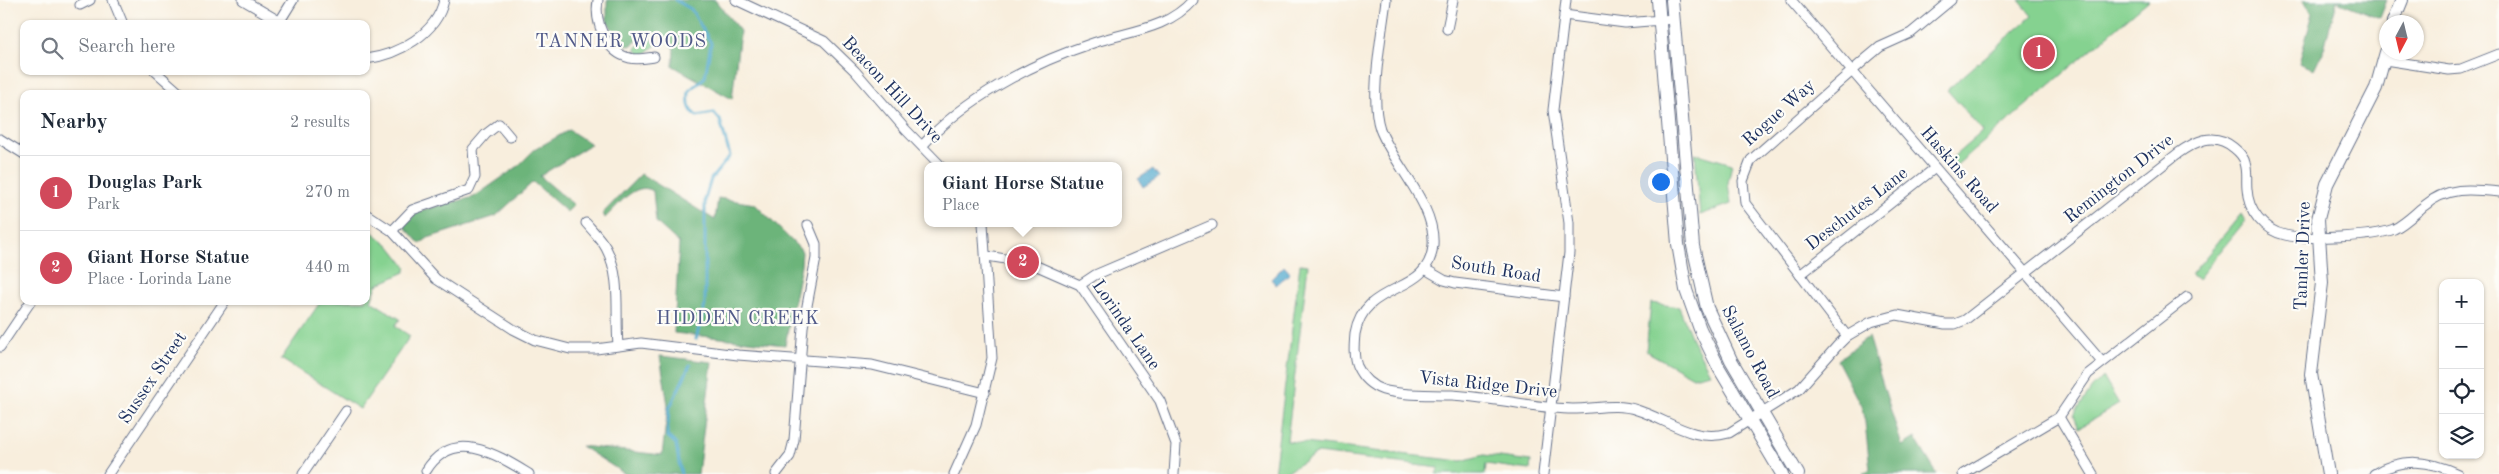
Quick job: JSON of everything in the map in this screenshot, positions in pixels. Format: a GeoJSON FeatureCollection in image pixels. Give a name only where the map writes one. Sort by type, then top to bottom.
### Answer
{"type":"FeatureCollection","features":[{"type":"Feature","properties":{"kind":"main road","name":"Salamo Road"},"geometry":{"type":"LineString","coordinates":[[1658,0],[1682,271],[1703,336],[1750,422],[1782,474]]}},
{"type":"Feature","properties":{"kind":"main road","name":"Salamo Road"},"geometry":{"type":"LineString","coordinates":[[1672,0],[1693,246],[1707,308],[1721,340],[1798,474]]}},
{"type":"Feature","properties":{"kind":"main road"},"geometry":{"type":"LineString","coordinates":[[2396,15],[2402,0]]}},
{"type":"Feature","properties":{"kind":"main road","name":"Tannler Drive"},"geometry":{"type":"LineString","coordinates":[[2330,472],[2311,374],[2322,282],[2318,236],[2320,209],[2326,184],[2376,88],[2385,60]]}},
{"type":"Feature","properties":{"kind":"street"},"geometry":{"type":"LineString","coordinates":[[80,5],[90,0]]}},
{"type":"Feature","properties":{"kind":"street"},"geometry":{"type":"LineString","coordinates":[[113,0],[122,20]]}},
{"type":"Feature","properties":{"kind":"street"},"geometry":{"type":"LineString","coordinates":[[243,0],[278,20]]}},
{"type":"Feature","properties":{"kind":"street"},"geometry":{"type":"LineString","coordinates":[[283,20],[293,0]]}},
{"type":"Feature","properties":{"kind":"street"},"geometry":{"type":"LineString","coordinates":[[370,58],[380,57],[398,50],[421,36],[436,18],[444,0]]}},
{"type":"Feature","properties":{"kind":"street"},"geometry":{"type":"LineString","coordinates":[[598,0],[598,23],[607,41],[617,52],[630,58],[654,57]]}},
{"type":"Feature","properties":{"kind":"street","name":"Beacon Hill Drive"},"geometry":{"type":"LineString","coordinates":[[736,0],[824,41],[855,71],[937,162]]}},
{"type":"Feature","properties":{"kind":"street"},"geometry":{"type":"LineString","coordinates":[[922,146],[962,108],[986,93],[1040,65],[1084,46],[1155,27],[1182,11],[1192,0]]}},
{"type":"Feature","properties":{"kind":"street"},"geometry":{"type":"LineString","coordinates":[[1386,0],[1376,90],[1376,112],[1383,136],[1410,180],[1432,226],[1432,254],[1425,269]]}},
{"type":"Feature","properties":{"kind":"street"},"geometry":{"type":"LineString","coordinates":[[1447,29],[1453,0]]}},
{"type":"Feature","properties":{"kind":"street"},"geometry":{"type":"LineString","coordinates":[[1543,474],[1569,259],[1569,223],[1553,110],[1566,0]]}},
{"type":"Feature","properties":{"kind":"street","name":"Haskins Road"},"geometry":{"type":"LineString","coordinates":[[1791,0],[2102,362]]}},
{"type":"Feature","properties":{"kind":"street","name":"Rogue Way"},"geometry":{"type":"LineString","coordinates":[[1847,336],[1745,203],[1742,189],[1744,172],[1760,151],[1851,71],[1880,47],[1911,33],[1951,0]]}},
{"type":"Feature","properties":{"kind":"street"},"geometry":{"type":"LineString","coordinates":[[1564,15],[1625,23],[1674,19]]}},
{"type":"Feature","properties":{"kind":"street"},"geometry":{"type":"LineString","coordinates":[[2404,60],[2449,70],[2461,69],[2499,54]]}},
{"type":"Feature","properties":{"kind":"street"},"geometry":{"type":"LineString","coordinates":[[159,75],[173,90]]}},
{"type":"Feature","properties":{"kind":"street"},"geometry":{"type":"LineString","coordinates":[[392,231],[412,210],[469,190],[475,177],[473,149],[476,143],[491,130],[499,124],[510,137]]}},
{"type":"Feature","properties":{"kind":"street","name":"Remington Drive"},"geometry":{"type":"LineString","coordinates":[[1750,422],[1803,386],[1847,336],[1871,322],[1897,316],[1955,324],[1964,320],[2177,154],[2192,143],[2202,139],[2214,138],[2227,142],[2242,156],[2247,173],[2248,199],[2260,221],[2284,235],[2367,235],[2393,229],[2439,196],[2457,190],[2469,188],[2499,192]]}},
{"type":"Feature","properties":{"kind":"street"},"geometry":{"type":"LineString","coordinates":[[0,139],[20,152]]}},
{"type":"Feature","properties":{"kind":"street","name":"Deschutes Lane"},"geometry":{"type":"LineString","coordinates":[[1800,274],[1934,168]]}},
{"type":"Feature","properties":{"kind":"street"},"geometry":{"type":"LineString","coordinates":[[370,217],[392,231],[436,279],[535,340],[570,349],[596,349],[641,343],[728,354],[894,369],[985,393]]}},
{"type":"Feature","properties":{"kind":"street"},"geometry":{"type":"LineString","coordinates":[[586,223],[605,246],[613,264],[617,284],[618,345]]}},
{"type":"Feature","properties":{"kind":"street"},"geometry":{"type":"LineString","coordinates":[[776,474],[790,456],[794,440],[803,327],[816,258],[816,244],[808,225]]}},
{"type":"Feature","properties":{"kind":"street"},"geometry":{"type":"LineString","coordinates":[[1080,285],[1095,275],[1212,225]]}},
{"type":"Feature","properties":{"kind":"street"},"geometry":{"type":"LineString","coordinates":[[954,474],[974,431],[985,393],[992,349],[983,227]]}},
{"type":"Feature","properties":{"kind":"street","name":"Lorinda Lane"},"geometry":{"type":"LineString","coordinates":[[986,256],[1030,263],[1080,285],[1160,401],[1176,444],[1174,474]]}},
{"type":"Feature","properties":{"kind":"street","name":"South Road"},"geometry":{"type":"LineString","coordinates":[[1425,269],[1444,280],[1455,283],[1564,297]]}},
{"type":"Feature","properties":{"kind":"street","name":"Vista Ridge Drive"},"geometry":{"type":"LineString","coordinates":[[1425,269],[1413,280],[1376,298],[1360,318],[1356,332],[1354,358],[1366,379],[1382,389],[1398,392],[1456,395],[1572,409],[1607,406],[1623,407],[1637,410],[1689,433],[1707,436],[1729,433],[1750,422]]}},
{"type":"Feature","properties":{"kind":"street"},"geometry":{"type":"LineString","coordinates":[[1963,474],[2059,417],[2080,384],[2102,362],[2187,297]]}},
{"type":"Feature","properties":{"kind":"street"},"geometry":{"type":"LineString","coordinates":[[0,347],[28,305]]}},
{"type":"Feature","properties":{"kind":"street","name":"Sussex Street"},"geometry":{"type":"LineString","coordinates":[[108,474],[222,305]]}},
{"type":"Feature","properties":{"kind":"street"},"geometry":{"type":"LineString","coordinates":[[303,474],[346,411]]}},
{"type":"Feature","properties":{"kind":"street"},"geometry":{"type":"LineString","coordinates":[[2059,417],[2093,474]]}},
{"type":"Feature","properties":{"kind":"street"},"geometry":{"type":"LineString","coordinates":[[426,471],[438,455],[445,450],[461,447],[490,453],[529,474]]}},
{"type":"Feature","properties":{"kind":"street"},"geometry":{"type":"LineString","coordinates":[[2374,474],[2395,464],[2416,461],[2429,463],[2458,474]]}},
{"type":"Feature","properties":{"kind":"green space"},"geometry":{"type":"Polygon","coordinates":[[[607,0],[715,0],[740,31],[732,99],[673,66],[674,49],[664,36],[654,33],[642,37],[630,46],[622,44],[607,21],[607,0]]]}},
{"type":"Feature","properties":{"kind":"green space"},"geometry":{"type":"Polygon","coordinates":[[[2019,0],[2149,0],[1952,169],[1946,163],[1983,131],[1947,90],[2032,16],[2019,0]]]}},
{"type":"Feature","properties":{"kind":"green space"},"geometry":{"type":"Polygon","coordinates":[[[2303,0],[2387,0],[2379,18],[2337,1],[2324,48],[2314,69],[2299,63],[2313,13],[2303,0]]]}},
{"type":"Feature","properties":{"kind":"green space"},"geometry":{"type":"Polygon","coordinates":[[[649,37],[656,45],[641,57],[635,48],[649,37]]]}},
{"type":"Feature","properties":{"kind":"green space"},"geometry":{"type":"Polygon","coordinates":[[[569,130],[591,144],[540,176],[574,205],[567,212],[533,182],[496,216],[428,238],[420,244],[403,225],[415,214],[426,209],[474,197],[517,167],[534,150],[569,130]]]}},
{"type":"Feature","properties":{"kind":"green space"},"geometry":{"type":"Polygon","coordinates":[[[1695,153],[1732,164],[1728,183],[1731,204],[1700,215],[1695,153]]]}},
{"type":"Feature","properties":{"kind":"green space"},"geometry":{"type":"Polygon","coordinates":[[[641,174],[715,220],[718,198],[755,204],[799,248],[802,252],[801,265],[785,345],[674,333],[679,243],[656,222],[653,191],[640,189],[633,192],[605,218],[603,213],[641,174]]]}},
{"type":"Feature","properties":{"kind":"green space"},"geometry":{"type":"Polygon","coordinates":[[[2241,214],[2245,221],[2198,279],[2191,275],[2241,214]]]}},
{"type":"Feature","properties":{"kind":"green space"},"geometry":{"type":"Polygon","coordinates":[[[370,231],[389,245],[407,268],[405,272],[377,285],[371,301],[400,319],[395,326],[410,336],[360,409],[281,359],[318,305],[370,305],[370,231]]]}},
{"type":"Feature","properties":{"kind":"green space"},"geometry":{"type":"Polygon","coordinates":[[[1300,264],[1308,265],[1287,441],[1461,461],[1484,455],[1531,461],[1530,470],[1486,464],[1485,474],[1436,474],[1439,468],[1318,453],[1283,474],[1274,474],[1300,264]]]}},
{"type":"Feature","properties":{"kind":"green space"},"geometry":{"type":"Polygon","coordinates":[[[1651,303],[1679,307],[1692,339],[1710,373],[1693,377],[1646,351],[1651,303]]]}},
{"type":"Feature","properties":{"kind":"green space"},"geometry":{"type":"Polygon","coordinates":[[[1868,337],[1902,446],[1915,438],[1937,474],[1863,474],[1870,469],[1865,422],[1861,406],[1837,360],[1868,337]]]}},
{"type":"Feature","properties":{"kind":"green space"},"geometry":{"type":"Polygon","coordinates":[[[660,356],[712,362],[698,474],[625,474],[581,446],[662,455],[668,405],[660,356]]]}},
{"type":"Feature","properties":{"kind":"green space"},"geometry":{"type":"Polygon","coordinates":[[[2103,377],[2119,404],[2079,428],[2074,415],[2092,388],[2103,377]]]}},
{"type":"Feature","properties":{"kind":"water"},"geometry":{"type":"Polygon","coordinates":[[[1153,169],[1159,177],[1143,187],[1138,179],[1153,169]]]}},
{"type":"Feature","properties":{"kind":"water"},"geometry":{"type":"Polygon","coordinates":[[[1284,266],[1290,273],[1276,285],[1271,279],[1284,266]]]}},
{"type":"Feature","properties":{"kind":"waterway"},"geometry":{"type":"LineString","coordinates":[[675,0],[691,9],[711,43],[705,77],[689,91],[690,108],[697,116],[714,113],[720,120],[730,156],[711,179],[705,199],[705,305],[696,339]]}},
{"type":"Feature","properties":{"kind":"waterway"},"geometry":{"type":"LineString","coordinates":[[681,474],[676,444],[667,436],[669,409],[690,365]]}},
{"type":"Feature","properties":{"kind":"place","name":"Douglas Park"},"geometry":{"type":"Point","coordinates":[2039,53]}},
{"type":"Feature","properties":{"kind":"place","name":"Giant Horse Statue"},"geometry":{"type":"Point","coordinates":[1023,262]}},
{"type":"Feature","properties":{"kind":"district","name":"TANNER WOODS"},"geometry":{"type":"Point","coordinates":[621,42]}},
{"type":"Feature","properties":{"kind":"district","name":"HIDDEN CREEK"},"geometry":{"type":"Point","coordinates":[738,319]}}]}
